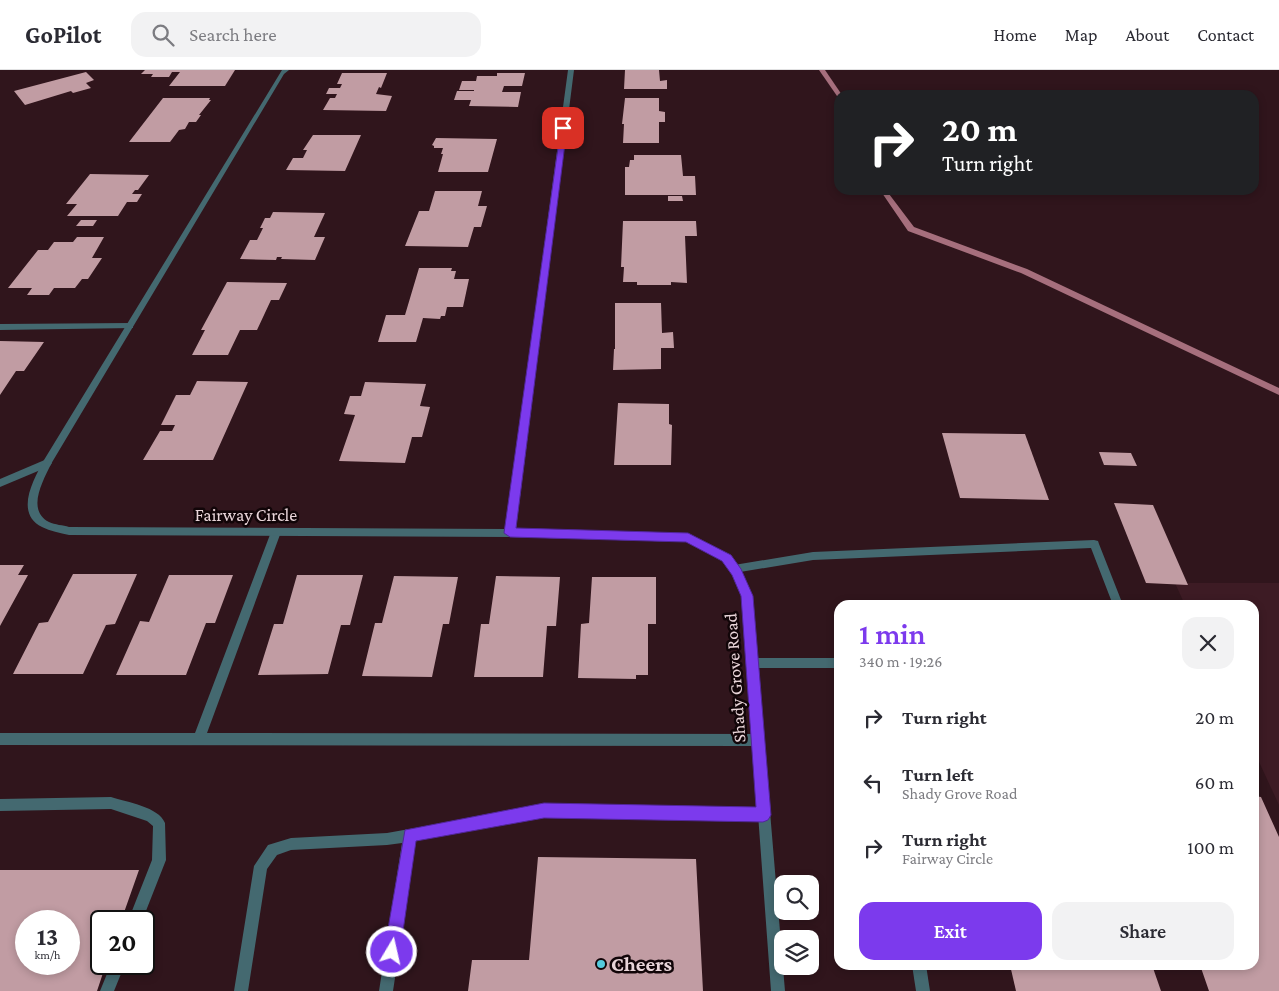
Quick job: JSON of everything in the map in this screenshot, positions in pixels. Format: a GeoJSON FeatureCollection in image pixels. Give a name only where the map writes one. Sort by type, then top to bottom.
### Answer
{"type":"FeatureCollection","features":[{"type":"Feature","properties":{"kind":"street","name":"Fairway Circle"},"geometry":{"type":"LineString","coordinates":[[286,70],[282,73],[47,463],[33,491],[33,510],[43,523],[69,531],[510,533]]}},
{"type":"Feature","properties":{"kind":"street"},"geometry":{"type":"LineString","coordinates":[[510,533],[571,70]]}},
{"type":"Feature","properties":{"kind":"street"},"geometry":{"type":"LineString","coordinates":[[0,327],[130,326]]}},
{"type":"Feature","properties":{"kind":"street"},"geometry":{"type":"LineString","coordinates":[[0,483],[47,463]]}},
{"type":"Feature","properties":{"kind":"street"},"geometry":{"type":"LineString","coordinates":[[199,739],[276,532]]}},
{"type":"Feature","properties":{"kind":"street","name":"Shady Grove Road"},"geometry":{"type":"LineString","coordinates":[[510,533],[688,538],[726,558],[734,569],[747,596],[778,991]]}},
{"type":"Feature","properties":{"kind":"street"},"geometry":{"type":"LineString","coordinates":[[734,569],[813,556],[1094,544],[1116,600]]}},
{"type":"Feature","properties":{"kind":"street"},"geometry":{"type":"LineString","coordinates":[[752,663],[834,663]]}},
{"type":"Feature","properties":{"kind":"street"},"geometry":{"type":"LineString","coordinates":[[0,739],[758,740]]}},
{"type":"Feature","properties":{"kind":"street"},"geometry":{"type":"LineString","coordinates":[[0,806],[111,804],[151,816],[160,823],[160,860],[140,910]]}},
{"type":"Feature","properties":{"kind":"street"},"geometry":{"type":"LineString","coordinates":[[241,991],[261,866],[273,850],[291,844],[387,839],[544,811],[763,815]]}},
{"type":"Feature","properties":{"kind":"street"},"geometry":{"type":"LineString","coordinates":[[386,991],[410,835]]}},
{"type":"Feature","properties":{"kind":"street"},"geometry":{"type":"LineString","coordinates":[[919,970],[923,991]]}},
{"type":"Feature","properties":{"kind":"street"},"geometry":{"type":"LineString","coordinates":[[107,991],[114,975]]}},
{"type":"Feature","properties":{"kind":"shaded area"},"geometry":{"type":"Polygon","coordinates":[[[1175,583],[1279,583],[1279,805],[1259,762],[1259,600],[1183,600],[1175,583]]]}},
{"type":"Feature","properties":{"kind":"building"},"geometry":{"type":"Polygon","coordinates":[[[145,70],[235,70],[225,86],[169,86],[180,72],[172,72],[169,77],[151,77],[153,74],[141,74],[145,70]]]}},
{"type":"Feature","properties":{"kind":"building"},"geometry":{"type":"Polygon","coordinates":[[[625,70],[659,70],[660,81],[667,80],[667,89],[624,89],[625,70]]]}},
{"type":"Feature","properties":{"kind":"building"},"geometry":{"type":"Polygon","coordinates":[[[86,72],[94,80],[86,83],[91,88],[73,93],[71,91],[25,105],[14,91],[86,72]]]}},
{"type":"Feature","properties":{"kind":"building"},"geometry":{"type":"Polygon","coordinates":[[[342,73],[387,73],[381,88],[379,87],[376,94],[392,96],[386,111],[323,110],[330,98],[335,98],[337,94],[326,94],[329,88],[340,88],[342,84],[337,84],[342,73]]]}},
{"type":"Feature","properties":{"kind":"building"},"geometry":{"type":"Polygon","coordinates":[[[497,73],[525,73],[522,86],[504,86],[502,92],[521,92],[518,107],[469,106],[471,100],[454,100],[457,91],[474,91],[459,90],[462,81],[476,81],[477,76],[497,76],[497,73]]]}},
{"type":"Feature","properties":{"kind":"building"},"geometry":{"type":"Polygon","coordinates":[[[163,98],[210,98],[209,100],[211,100],[196,122],[189,122],[185,129],[179,130],[170,142],[129,142],[163,98]]]}},
{"type":"Feature","properties":{"kind":"building"},"geometry":{"type":"Polygon","coordinates":[[[625,98],[659,98],[659,111],[665,112],[665,122],[659,122],[659,143],[623,143],[624,124],[622,124],[625,98]]]}},
{"type":"Feature","properties":{"kind":"building"},"geometry":{"type":"Polygon","coordinates":[[[313,135],[361,135],[345,171],[286,170],[293,158],[303,158],[307,150],[303,150],[313,135]]]}},
{"type":"Feature","properties":{"kind":"building"},"geometry":{"type":"Polygon","coordinates":[[[436,138],[497,139],[488,172],[438,172],[443,148],[434,148],[432,145],[436,138]]]}},
{"type":"Feature","properties":{"kind":"building"},"geometry":{"type":"Polygon","coordinates":[[[634,155],[681,155],[683,176],[695,176],[696,195],[625,195],[625,167],[629,167],[630,160],[634,160],[634,155]]]}},
{"type":"Feature","properties":{"kind":"building"},"geometry":{"type":"Polygon","coordinates":[[[90,174],[149,175],[138,190],[135,190],[132,194],[142,194],[137,202],[127,202],[118,216],[67,216],[77,204],[66,204],[90,174]]]}},
{"type":"Feature","properties":{"kind":"building"},"geometry":{"type":"Polygon","coordinates":[[[435,191],[482,191],[478,206],[487,206],[481,227],[474,227],[468,247],[405,246],[419,211],[429,211],[435,191]]]}},
{"type":"Feature","properties":{"kind":"building"},"geometry":{"type":"Polygon","coordinates":[[[668,196],[682,196],[683,201],[668,201],[668,196]]]}},
{"type":"Feature","properties":{"kind":"building"},"geometry":{"type":"Polygon","coordinates":[[[273,212],[325,213],[314,237],[325,237],[315,260],[281,259],[282,257],[277,257],[276,260],[240,259],[250,240],[257,240],[263,228],[260,228],[265,218],[270,218],[273,212]]]}},
{"type":"Feature","properties":{"kind":"building"},"geometry":{"type":"Polygon","coordinates":[[[81,220],[97,220],[93,226],[76,226],[81,220]]]}},
{"type":"Feature","properties":{"kind":"building"},"geometry":{"type":"Polygon","coordinates":[[[623,221],[696,221],[697,236],[685,236],[687,283],[671,282],[671,285],[637,285],[637,282],[623,282],[624,267],[621,267],[623,221]]]}},
{"type":"Feature","properties":{"kind":"building"},"geometry":{"type":"Polygon","coordinates":[[[77,237],[104,237],[92,258],[102,258],[88,279],[82,279],[75,288],[54,288],[49,295],[27,295],[32,288],[8,288],[38,250],[48,250],[54,242],[73,242],[77,237]]]}},
{"type":"Feature","properties":{"kind":"building"},"geometry":{"type":"Polygon","coordinates":[[[419,268],[452,268],[451,271],[456,271],[454,279],[469,279],[463,307],[447,307],[445,316],[441,316],[440,319],[423,318],[416,342],[378,342],[386,315],[405,315],[419,268]]]}},
{"type":"Feature","properties":{"kind":"building"},"geometry":{"type":"Polygon","coordinates":[[[227,282],[287,283],[279,300],[271,300],[257,330],[240,330],[228,355],[192,355],[205,330],[201,330],[227,282]]]}},
{"type":"Feature","properties":{"kind":"building"},"geometry":{"type":"Polygon","coordinates":[[[615,303],[661,303],[662,333],[673,332],[674,348],[661,348],[661,369],[613,370],[615,303]]]}},
{"type":"Feature","properties":{"kind":"building"},"geometry":{"type":"Polygon","coordinates":[[[0,341],[44,342],[24,371],[16,371],[0,395],[0,341]]]}},
{"type":"Feature","properties":{"kind":"building"},"geometry":{"type":"Polygon","coordinates":[[[197,381],[248,382],[213,460],[143,460],[160,431],[172,431],[175,425],[161,425],[176,395],[190,395],[197,381]]]}},
{"type":"Feature","properties":{"kind":"building"},"geometry":{"type":"Polygon","coordinates":[[[365,382],[426,384],[420,406],[430,407],[422,437],[412,437],[405,463],[339,461],[355,415],[344,414],[350,396],[361,396],[365,382]]]}},
{"type":"Feature","properties":{"kind":"building"},"geometry":{"type":"Polygon","coordinates":[[[618,403],[669,404],[669,424],[672,425],[671,465],[614,465],[618,403]]]}},
{"type":"Feature","properties":{"kind":"building"},"geometry":{"type":"Polygon","coordinates":[[[942,433],[1025,434],[1049,500],[960,498],[942,433]]]}},
{"type":"Feature","properties":{"kind":"building"},"geometry":{"type":"Polygon","coordinates":[[[1099,452],[1131,453],[1137,466],[1104,465],[1099,452]]]}},
{"type":"Feature","properties":{"kind":"building"},"geometry":{"type":"Polygon","coordinates":[[[1114,503],[1153,505],[1188,585],[1146,583],[1114,503]]]}},
{"type":"Feature","properties":{"kind":"building"},"geometry":{"type":"Polygon","coordinates":[[[0,565],[24,565],[18,575],[28,575],[0,626],[0,565]]]}},
{"type":"Feature","properties":{"kind":"building"},"geometry":{"type":"Polygon","coordinates":[[[73,574],[137,574],[115,624],[106,625],[83,674],[13,674],[39,623],[48,622],[73,574]]]}},
{"type":"Feature","properties":{"kind":"building"},"geometry":{"type":"Polygon","coordinates":[[[169,575],[233,575],[215,623],[206,623],[186,675],[116,675],[140,621],[149,622],[169,575]]]}},
{"type":"Feature","properties":{"kind":"building"},"geometry":{"type":"Polygon","coordinates":[[[297,575],[363,575],[350,625],[341,625],[328,674],[258,675],[274,624],[283,624],[297,575]]]}},
{"type":"Feature","properties":{"kind":"building"},"geometry":{"type":"Polygon","coordinates":[[[394,576],[458,577],[449,624],[443,624],[432,677],[362,676],[375,623],[382,623],[394,576]]]}},
{"type":"Feature","properties":{"kind":"building"},"geometry":{"type":"Polygon","coordinates":[[[496,576],[560,577],[556,626],[547,626],[543,677],[474,677],[481,624],[489,624],[496,576]]]}},
{"type":"Feature","properties":{"kind":"building"},"geometry":{"type":"Polygon","coordinates":[[[592,577],[656,577],[656,624],[648,624],[648,675],[636,675],[636,679],[578,678],[581,624],[589,623],[592,577]]]}},
{"type":"Feature","properties":{"kind":"building"},"geometry":{"type":"Polygon","coordinates":[[[1259,797],[1261,797],[1279,837],[1279,991],[1209,991],[1202,970],[1259,970],[1259,797]]]}},
{"type":"Feature","properties":{"kind":"building"},"geometry":{"type":"Polygon","coordinates":[[[538,857],[696,859],[703,991],[468,991],[472,960],[529,960],[538,857]]]}},
{"type":"Feature","properties":{"kind":"building"},"geometry":{"type":"Polygon","coordinates":[[[0,870],[139,870],[125,910],[90,910],[90,975],[102,975],[97,991],[0,991],[0,870]]]}},
{"type":"Feature","properties":{"kind":"building"},"geometry":{"type":"Polygon","coordinates":[[[1011,970],[1154,970],[1161,991],[1016,991],[1011,970]]]}},
{"type":"Feature","properties":{"kind":"waterway"},"geometry":{"type":"LineString","coordinates":[[822,70],[836,90]]}},
{"type":"Feature","properties":{"kind":"waterway"},"geometry":{"type":"LineString","coordinates":[[887,195],[911,229],[1024,271],[1279,392]]}},
{"type":"Feature","properties":{"kind":"place","name":"Cheers"},"geometry":{"type":"Point","coordinates":[601,964]}},
{"type":"Feature","properties":{"kind":"route"},"geometry":{"type":"LineString","coordinates":[[392,952],[410,835],[544,811],[763,815],[747,596],[737,573],[726,558],[688,538],[510,533],[563,128]]}}]}
